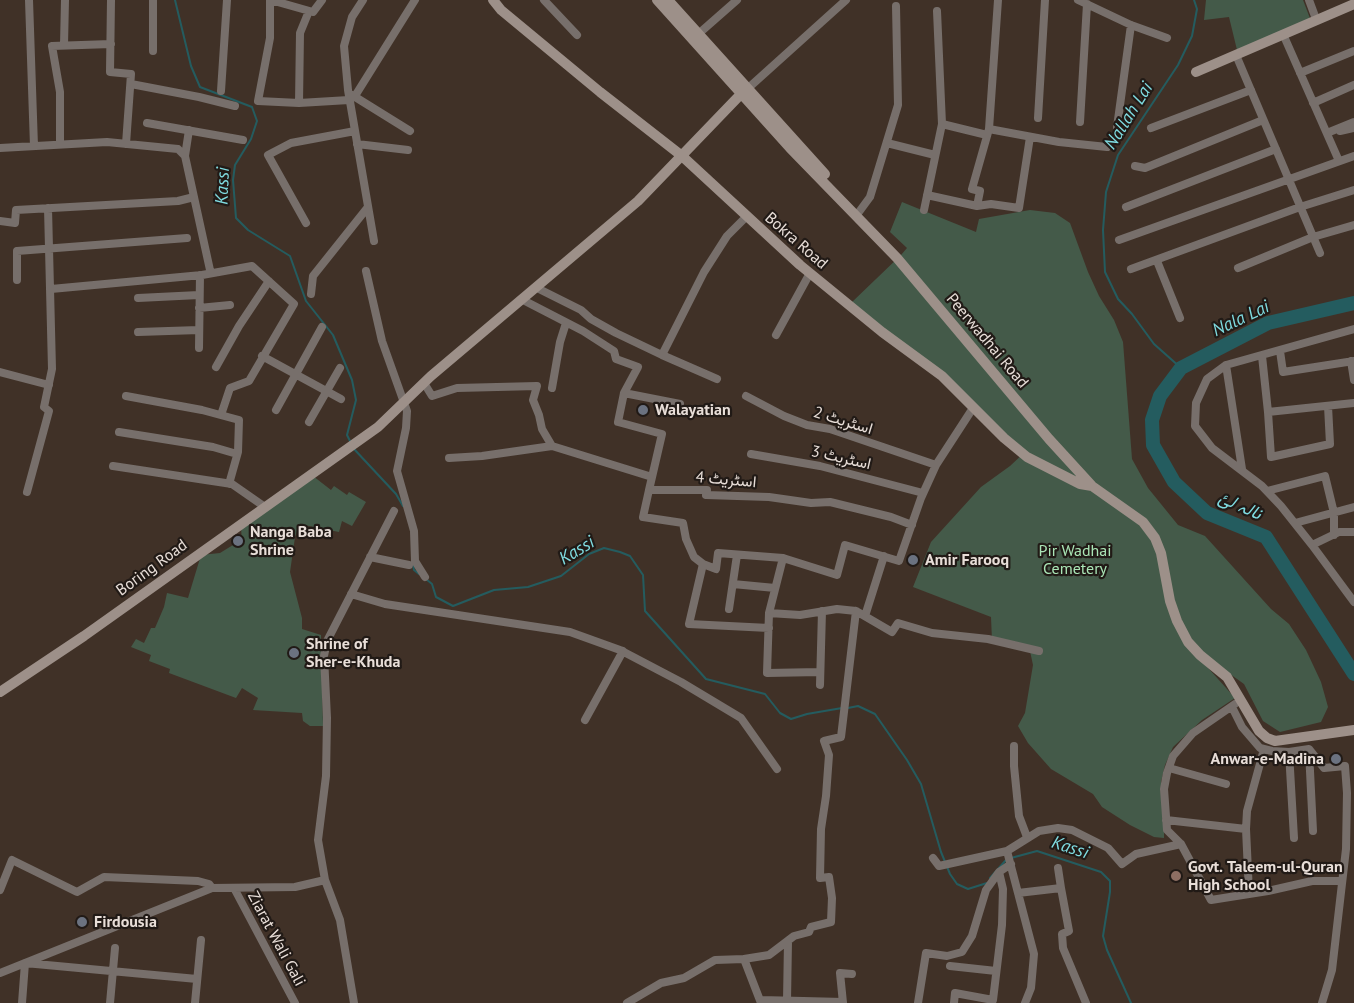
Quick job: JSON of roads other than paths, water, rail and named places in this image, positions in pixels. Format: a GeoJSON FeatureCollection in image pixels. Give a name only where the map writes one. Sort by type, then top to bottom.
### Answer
{"type":"FeatureCollection","features":[{"type":"Feature","properties":{"kind":"street"},"geometry":{"type":"LineString","coordinates":[[29,0],[34,146]]}},
{"type":"Feature","properties":{"kind":"street"},"geometry":{"type":"LineString","coordinates":[[64,45],[65,0]]}},
{"type":"Feature","properties":{"kind":"street"},"geometry":{"type":"LineString","coordinates":[[111,0],[110,72],[131,74],[126,144]]}},
{"type":"Feature","properties":{"kind":"street"},"geometry":{"type":"LineString","coordinates":[[153,0],[153,51]]}},
{"type":"Feature","properties":{"kind":"street"},"geometry":{"type":"LineString","coordinates":[[221,90],[227,0]]}},
{"type":"Feature","properties":{"kind":"street"},"geometry":{"type":"LineString","coordinates":[[322,0],[314,12],[273,0],[270,38],[258,101],[299,103],[351,96],[410,131]]}},
{"type":"Feature","properties":{"kind":"street"},"geometry":{"type":"LineString","coordinates":[[363,0],[352,17],[344,46],[355,131],[374,241]]}},
{"type":"Feature","properties":{"kind":"street"},"geometry":{"type":"LineString","coordinates":[[351,96],[415,0]]}},
{"type":"Feature","properties":{"kind":"street","name":"Bokra Road"},"geometry":{"type":"LineString","coordinates":[[493,0],[501,10],[600,92],[682,156],[810,273],[882,332],[942,376],[1004,438],[1027,457],[1080,484],[1092,486]]}},
{"type":"Feature","properties":{"kind":"street"},"geometry":{"type":"LineString","coordinates":[[544,0],[577,35]]}},
{"type":"Feature","properties":{"kind":"street","name":"Peerwadhai Road"},"geometry":{"type":"LineString","coordinates":[[657,0],[695,36],[854,214],[897,258],[1049,439],[1092,486],[1143,522],[1155,538],[1161,554],[1170,601],[1183,631],[1200,655],[1227,677],[1253,721],[1267,738],[1275,741],[1354,730]]}},
{"type":"Feature","properties":{"kind":"street"},"geometry":{"type":"LineString","coordinates":[[668,0],[695,36],[737,0]]}},
{"type":"Feature","properties":{"kind":"street"},"geometry":{"type":"LineString","coordinates":[[744,92],[846,0]]}},
{"type":"Feature","properties":{"kind":"street"},"geometry":{"type":"LineString","coordinates":[[976,206],[980,191],[972,189],[988,132],[998,0]]}},
{"type":"Feature","properties":{"kind":"street"},"geometry":{"type":"LineString","coordinates":[[1038,118],[1045,0]]}},
{"type":"Feature","properties":{"kind":"street"},"geometry":{"type":"LineString","coordinates":[[1078,0],[1131,25],[1167,38]]}},
{"type":"Feature","properties":{"kind":"street"},"geometry":{"type":"LineString","coordinates":[[1309,0],[1316,19]]}},
{"type":"Feature","properties":{"kind":"street"},"geometry":{"type":"LineString","coordinates":[[1196,72],[1352,3]]}},
{"type":"Feature","properties":{"kind":"street"},"geometry":{"type":"LineString","coordinates":[[1080,122],[1087,4]]}},
{"type":"Feature","properties":{"kind":"street"},"geometry":{"type":"LineString","coordinates":[[854,214],[870,197],[898,105],[896,6]]}},
{"type":"Feature","properties":{"kind":"street"},"geometry":{"type":"LineString","coordinates":[[299,103],[300,33],[309,11]]}},
{"type":"Feature","properties":{"kind":"street"},"geometry":{"type":"LineString","coordinates":[[924,210],[942,124],[937,11]]}},
{"type":"Feature","properties":{"kind":"street"},"geometry":{"type":"LineString","coordinates":[[1117,127],[1131,25]]}},
{"type":"Feature","properties":{"kind":"street"},"geometry":{"type":"LineString","coordinates":[[1283,34],[1339,161]]}},
{"type":"Feature","properties":{"kind":"street"},"geometry":{"type":"LineString","coordinates":[[60,144],[60,92],[52,46],[111,44]]}},
{"type":"Feature","properties":{"kind":"street"},"geometry":{"type":"LineString","coordinates":[[1300,73],[1354,51]]}},
{"type":"Feature","properties":{"kind":"street"},"geometry":{"type":"LineString","coordinates":[[1236,56],[1320,254]]}},
{"type":"Feature","properties":{"kind":"street"},"geometry":{"type":"LineString","coordinates":[[131,84],[200,96],[235,106]]}},
{"type":"Feature","properties":{"kind":"street"},"geometry":{"type":"LineString","coordinates":[[1314,103],[1354,85]]}},
{"type":"Feature","properties":{"kind":"street"},"geometry":{"type":"LineString","coordinates":[[1151,128],[1251,90]]}},
{"type":"Feature","properties":{"kind":"street","name":"Boring Road"},"geometry":{"type":"LineString","coordinates":[[0,692],[84,636],[378,427],[424,383],[638,201],[744,92]]}},
{"type":"Feature","properties":{"kind":"street"},"geometry":{"type":"LineString","coordinates":[[1135,166],[1145,168],[1263,120]]}},
{"type":"Feature","properties":{"kind":"street"},"geometry":{"type":"LineString","coordinates":[[1327,133],[1354,122]]}},
{"type":"Feature","properties":{"kind":"street"},"geometry":{"type":"LineString","coordinates":[[147,123],[243,140]]}},
{"type":"Feature","properties":{"kind":"street"},"geometry":{"type":"LineString","coordinates":[[942,124],[1107,147]]}},
{"type":"Feature","properties":{"kind":"street"},"geometry":{"type":"LineString","coordinates":[[1327,133],[1354,129]]}},
{"type":"Feature","properties":{"kind":"street"},"geometry":{"type":"LineString","coordinates":[[189,130],[185,156],[210,270]]}},
{"type":"Feature","properties":{"kind":"street"},"geometry":{"type":"LineString","coordinates":[[306,223],[268,155],[291,143],[355,131]]}},
{"type":"Feature","properties":{"kind":"street"},"geometry":{"type":"LineString","coordinates":[[927,195],[976,206],[991,204],[1019,208],[1030,137]]}},
{"type":"Feature","properties":{"kind":"street"},"geometry":{"type":"LineString","coordinates":[[0,147],[107,142],[178,149],[185,156]]}},
{"type":"Feature","properties":{"kind":"street"},"geometry":{"type":"LineString","coordinates":[[887,143],[935,155]]}},
{"type":"Feature","properties":{"kind":"street"},"geometry":{"type":"LineString","coordinates":[[357,144],[408,150]]}},
{"type":"Feature","properties":{"kind":"street"},"geometry":{"type":"LineString","coordinates":[[1126,207],[1276,149]]}},
{"type":"Feature","properties":{"kind":"street"},"geometry":{"type":"LineString","coordinates":[[1119,240],[1354,156]]}},
{"type":"Feature","properties":{"kind":"street"},"geometry":{"type":"LineString","coordinates":[[1131,269],[1300,207],[1354,190]]}},
{"type":"Feature","properties":{"kind":"street"},"geometry":{"type":"LineString","coordinates":[[0,221],[15,223],[16,210],[178,201],[194,197]]}},
{"type":"Feature","properties":{"kind":"street"},"geometry":{"type":"LineString","coordinates":[[311,294],[313,276],[368,207]]}},
{"type":"Feature","properties":{"kind":"street"},"geometry":{"type":"LineString","coordinates":[[27,492],[49,411],[44,407],[52,369],[48,208]]}},
{"type":"Feature","properties":{"kind":"street"},"geometry":{"type":"LineString","coordinates":[[662,355],[704,272],[727,236],[746,216]]}},
{"type":"Feature","properties":{"kind":"street"},"geometry":{"type":"LineString","coordinates":[[1238,268],[1313,237],[1354,225]]}},
{"type":"Feature","properties":{"kind":"street"},"geometry":{"type":"LineString","coordinates":[[17,280],[17,251],[187,238]]}},
{"type":"Feature","properties":{"kind":"street"},"geometry":{"type":"LineString","coordinates":[[1157,261],[1180,318]]}},
{"type":"Feature","properties":{"kind":"street"},"geometry":{"type":"LineString","coordinates":[[51,289],[200,275],[252,266],[294,304],[249,381],[230,388],[221,415]]}},
{"type":"Feature","properties":{"kind":"street"},"geometry":{"type":"LineString","coordinates":[[366,271],[382,342],[407,411],[406,428],[397,471],[414,531],[415,561],[425,577]]}},
{"type":"Feature","properties":{"kind":"street"},"geometry":{"type":"LineString","coordinates":[[776,335],[810,273]]}},
{"type":"Feature","properties":{"kind":"street"},"geometry":{"type":"LineString","coordinates":[[199,348],[200,275]]}},
{"type":"Feature","properties":{"kind":"street"},"geometry":{"type":"LineString","coordinates":[[216,367],[239,326],[269,281]]}},
{"type":"Feature","properties":{"kind":"street"},"geometry":{"type":"LineString","coordinates":[[537,288],[581,310],[591,319],[616,333],[717,379]]}},
{"type":"Feature","properties":{"kind":"street"},"geometry":{"type":"LineString","coordinates":[[138,298],[200,295]]}},
{"type":"Feature","properties":{"kind":"street"},"geometry":{"type":"LineString","coordinates":[[523,300],[614,351],[616,359],[638,367],[624,393],[618,422],[662,434],[644,517],[684,524],[686,539],[694,556],[703,564],[716,569],[718,553],[760,555],[783,558],[837,575],[845,545],[899,561],[923,493],[936,465],[973,408]]}},
{"type":"Feature","properties":{"kind":"street"},"geometry":{"type":"LineString","coordinates":[[199,308],[230,306]]}},
{"type":"Feature","properties":{"kind":"street"},"geometry":{"type":"LineString","coordinates":[[552,388],[560,342],[566,323]]}},
{"type":"Feature","properties":{"kind":"street"},"geometry":{"type":"LineString","coordinates":[[276,410],[322,327]]}},
{"type":"Feature","properties":{"kind":"street"},"geometry":{"type":"LineString","coordinates":[[1354,329],[1226,365],[1207,379],[1196,403],[1195,426],[1212,448],[1267,491],[1295,523],[1354,602]]}},
{"type":"Feature","properties":{"kind":"street"},"geometry":{"type":"LineString","coordinates":[[138,332],[199,330]]}},
{"type":"Feature","properties":{"kind":"street"},"geometry":{"type":"LineString","coordinates":[[1280,351],[1282,372],[1352,361],[1354,380]]}},
{"type":"Feature","properties":{"kind":"street"},"geometry":{"type":"LineString","coordinates":[[262,356],[341,399]]}},
{"type":"Feature","properties":{"kind":"street"},"geometry":{"type":"LineString","coordinates":[[1262,356],[1271,457],[1330,444],[1328,406]]}},
{"type":"Feature","properties":{"kind":"street"},"geometry":{"type":"LineString","coordinates":[[1226,365],[1242,470]]}},
{"type":"Feature","properties":{"kind":"street"},"geometry":{"type":"LineString","coordinates":[[309,422],[340,368]]}},
{"type":"Feature","properties":{"kind":"street"},"geometry":{"type":"LineString","coordinates":[[0,372],[50,385]]}},
{"type":"Feature","properties":{"kind":"street"},"geometry":{"type":"LineString","coordinates":[[424,383],[432,396],[458,388],[537,386],[533,400],[542,429],[552,446]]}},
{"type":"Feature","properties":{"kind":"street"},"geometry":{"type":"LineString","coordinates":[[624,393],[680,404]]}},
{"type":"Feature","properties":{"kind":"street"},"geometry":{"type":"LineString","coordinates":[[126,396],[239,420],[237,454],[229,484]]}},
{"type":"Feature","properties":{"kind":"street","name":"اسٹریٹ 2"},"geometry":{"type":"LineString","coordinates":[[746,396],[807,425],[830,429],[936,465]]}},
{"type":"Feature","properties":{"kind":"street"},"geometry":{"type":"LineString","coordinates":[[1268,412],[1354,403]]}},
{"type":"Feature","properties":{"kind":"street"},"geometry":{"type":"LineString","coordinates":[[119,432],[213,447],[237,454]]}},
{"type":"Feature","properties":{"kind":"street"},"geometry":{"type":"LineString","coordinates":[[449,458],[482,456],[552,446],[652,477]]}},
{"type":"Feature","properties":{"kind":"street","name":"اسٹریٹ 3"},"geometry":{"type":"LineString","coordinates":[[751,454],[820,466],[923,493]]}},
{"type":"Feature","properties":{"kind":"street"},"geometry":{"type":"LineString","coordinates":[[113,466],[229,484],[264,507]]}},
{"type":"Feature","properties":{"kind":"street"},"geometry":{"type":"LineString","coordinates":[[1267,491],[1325,476],[1334,513],[1334,535]]}},
{"type":"Feature","properties":{"kind":"street","name":"اسٹریٹ 4"},"geometry":{"type":"LineString","coordinates":[[650,490],[707,490],[706,495],[769,497],[811,503],[830,502],[891,517],[912,525]]}},
{"type":"Feature","properties":{"kind":"street"},"geometry":{"type":"LineString","coordinates":[[1295,523],[1354,507]]}},
{"type":"Feature","properties":{"kind":"street"},"geometry":{"type":"LineString","coordinates":[[354,1003],[340,920],[325,880],[318,840],[326,776],[327,718],[324,656],[327,640],[394,511]]}},
{"type":"Feature","properties":{"kind":"street"},"geometry":{"type":"LineString","coordinates":[[1312,545],[1339,532],[1354,532]]}},
{"type":"Feature","properties":{"kind":"street"},"geometry":{"type":"LineString","coordinates":[[729,609],[737,555]]}},
{"type":"Feature","properties":{"kind":"street"},"geometry":{"type":"LineString","coordinates":[[865,616],[884,556]]}},
{"type":"Feature","properties":{"kind":"street"},"geometry":{"type":"LineString","coordinates":[[370,557],[409,566]]}},
{"type":"Feature","properties":{"kind":"street"},"geometry":{"type":"LineString","coordinates":[[783,558],[769,613],[767,673],[820,672]]}},
{"type":"Feature","properties":{"kind":"street"},"geometry":{"type":"LineString","coordinates":[[703,564],[689,624],[769,628]]}},
{"type":"Feature","properties":{"kind":"street"},"geometry":{"type":"LineString","coordinates":[[732,584],[775,588]]}},
{"type":"Feature","properties":{"kind":"street"},"geometry":{"type":"LineString","coordinates":[[351,594],[385,604],[570,632],[623,651],[681,681],[741,718],[777,769]]}},
{"type":"Feature","properties":{"kind":"street"},"geometry":{"type":"LineString","coordinates":[[769,613],[800,615],[822,610],[856,610],[891,632],[898,623],[932,633],[988,639],[1039,651]]}},
{"type":"Feature","properties":{"kind":"street"},"geometry":{"type":"LineString","coordinates":[[820,685],[822,610]]}},
{"type":"Feature","properties":{"kind":"street"},"geometry":{"type":"LineString","coordinates":[[627,1003],[661,983],[684,978],[715,960],[769,956],[794,936],[809,932],[811,927],[831,922],[832,898],[829,877],[820,878],[821,829],[829,755],[824,741],[841,736],[856,610]]}},
{"type":"Feature","properties":{"kind":"street"},"geometry":{"type":"LineString","coordinates":[[585,720],[623,651]]}},
{"type":"Feature","properties":{"kind":"street"},"geometry":{"type":"LineString","coordinates":[[1241,699],[1193,733],[1173,756],[1164,789],[1167,830],[1181,844],[1211,900],[1315,881],[1342,881]]}},
{"type":"Feature","properties":{"kind":"street"},"geometry":{"type":"LineString","coordinates":[[1232,707],[1250,738],[1260,748],[1289,752],[1309,749]]}},
{"type":"Feature","properties":{"kind":"street"},"geometry":{"type":"LineString","coordinates":[[1014,746],[1019,816],[1027,837]]}},
{"type":"Feature","properties":{"kind":"street"},"geometry":{"type":"LineString","coordinates":[[1249,893],[1247,811],[1264,749]]}},
{"type":"Feature","properties":{"kind":"street"},"geometry":{"type":"LineString","coordinates":[[1309,749],[1313,831]]}},
{"type":"Feature","properties":{"kind":"street"},"geometry":{"type":"LineString","coordinates":[[1309,749],[1324,768],[1345,766],[1347,794],[1346,849],[1332,970],[1322,1003]]}},
{"type":"Feature","properties":{"kind":"street"},"geometry":{"type":"LineString","coordinates":[[1289,752],[1294,838]]}},
{"type":"Feature","properties":{"kind":"street"},"geometry":{"type":"LineString","coordinates":[[1169,768],[1226,784]]}},
{"type":"Feature","properties":{"kind":"street"},"geometry":{"type":"LineString","coordinates":[[1166,820],[1246,829]]}},
{"type":"Feature","properties":{"kind":"street"},"geometry":{"type":"LineString","coordinates":[[933,858],[939,866],[952,865],[1007,851],[1039,831],[1058,828],[1072,830],[1108,848],[1122,864],[1136,854],[1181,844]]}},
{"type":"Feature","properties":{"kind":"street"},"geometry":{"type":"LineString","coordinates":[[1007,851],[1034,954],[1031,988],[1025,1003]]}},
{"type":"Feature","properties":{"kind":"street"},"geometry":{"type":"LineString","coordinates":[[0,890],[12,860],[77,892],[104,877],[198,881],[212,888]]}},
{"type":"Feature","properties":{"kind":"street"},"geometry":{"type":"LineString","coordinates":[[918,1003],[926,953],[947,956],[962,952],[972,936],[986,890],[999,872],[1011,864]]}},
{"type":"Feature","properties":{"kind":"street"},"geometry":{"type":"LineString","coordinates":[[1058,868],[1069,932],[1062,934],[1063,948],[1086,1003]]}},
{"type":"Feature","properties":{"kind":"street"},"geometry":{"type":"LineString","coordinates":[[954,1003],[955,993],[993,1000],[1002,926],[1003,889],[999,872]]}},
{"type":"Feature","properties":{"kind":"street"},"geometry":{"type":"LineString","coordinates":[[0,973],[212,888],[295,887],[325,880]]}},
{"type":"Feature","properties":{"kind":"street","name":"Ziarat Wali Gali"},"geometry":{"type":"LineString","coordinates":[[234,888],[295,1003]]}},
{"type":"Feature","properties":{"kind":"street"},"geometry":{"type":"LineString","coordinates":[[1018,893],[1061,888]]}},
{"type":"Feature","properties":{"kind":"street"},"geometry":{"type":"LineString","coordinates":[[195,1003],[201,940]]}},
{"type":"Feature","properties":{"kind":"street"},"geometry":{"type":"LineString","coordinates":[[787,1001],[788,941]]}},
{"type":"Feature","properties":{"kind":"street"},"geometry":{"type":"LineString","coordinates":[[110,1003],[115,948]]}},
{"type":"Feature","properties":{"kind":"street"},"geometry":{"type":"LineString","coordinates":[[744,959],[760,1002],[843,1003],[840,973],[852,974]]}},
{"type":"Feature","properties":{"kind":"street"},"geometry":{"type":"LineString","coordinates":[[25,963],[197,979]]}},
{"type":"Feature","properties":{"kind":"street"},"geometry":{"type":"LineString","coordinates":[[22,1003],[25,963]]}},
{"type":"Feature","properties":{"kind":"street"},"geometry":{"type":"LineString","coordinates":[[950,966],[996,971]]}},
{"type":"Feature","properties":{"kind":"waterway","name":"Kassi"},"geometry":{"type":"LineString","coordinates":[[175,0],[191,66],[200,87],[252,107],[257,121],[251,139],[235,165],[233,180],[236,218],[248,230],[290,256],[306,301],[333,335],[352,380],[356,400],[347,435],[350,441]]}},
{"type":"Feature","properties":{"kind":"waterway","name":"Nallah Lai"},"geometry":{"type":"LineString","coordinates":[[1181,368],[1154,344],[1118,299],[1105,272],[1103,230],[1106,192],[1118,155],[1178,65],[1192,36],[1197,9],[1194,0]]}},
{"type":"Feature","properties":{"kind":"waterway","name":"نالہ لئ"},"geometry":{"type":"LineString","coordinates":[[1354,303],[1268,323],[1181,368],[1160,396],[1152,420],[1153,445],[1174,482],[1207,513],[1266,537],[1354,674]]}},
{"type":"Feature","properties":{"kind":"waterway","name":"Kassi"},"geometry":{"type":"LineString","coordinates":[[354,449],[396,494],[403,506]]}},
{"type":"Feature","properties":{"kind":"waterway","name":"Kassi"},"geometry":{"type":"LineString","coordinates":[[426,579],[432,584],[436,597],[453,606],[494,590],[528,587],[561,576],[589,554],[604,548],[620,552],[630,556],[643,575],[645,611],[706,679],[765,694],[780,713],[791,719],[842,708]]}},
{"type":"Feature","properties":{"kind":"waterway","name":"Kassi"},"geometry":{"type":"LineString","coordinates":[[413,564],[414,570],[419,574]]}},
{"type":"Feature","properties":{"kind":"waterway","name":"Kassi"},"geometry":{"type":"LineString","coordinates":[[848,708],[858,706],[875,714],[907,760],[921,784],[941,852],[957,884],[968,889],[987,883]]}},
{"type":"Feature","properties":{"kind":"waterway","name":"Kassi"},"geometry":{"type":"LineString","coordinates":[[1011,858],[1037,851],[1101,872],[1110,881],[1103,936],[1131,1003]]}},
{"type":"Feature","properties":{"kind":"waterway","name":"Kassi"},"geometry":{"type":"LineString","coordinates":[[990,878],[1006,860]]}},
{"type":"Feature","properties":{"kind":"place","name":"Walayatian"},"geometry":{"type":"Point","coordinates":[643,410]}},
{"type":"Feature","properties":{"kind":"place","name":"Nanga Baba Shrine"},"geometry":{"type":"Point","coordinates":[238,541]}},
{"type":"Feature","properties":{"kind":"place","name":"Amir Farooq"},"geometry":{"type":"Point","coordinates":[913,560]}},
{"type":"Feature","properties":{"kind":"place","name":"Shrine of Sher-e-Khuda"},"geometry":{"type":"Point","coordinates":[294,653]}},
{"type":"Feature","properties":{"kind":"place","name":"Anwar-e-Madina"},"geometry":{"type":"Point","coordinates":[1336,759]}},
{"type":"Feature","properties":{"kind":"place","name":"Govt. Taleem-ul-Quran High School"},"geometry":{"type":"Point","coordinates":[1176,876]}},
{"type":"Feature","properties":{"kind":"place","name":"Firdousia"},"geometry":{"type":"Point","coordinates":[82,922]}},
{"type":"Feature","properties":{"kind":"water label","name":"Nala Lai"},"geometry":{"type":"Point","coordinates":[1241,319]}},
{"type":"Feature","properties":{"kind":"park label","name":"Pir Wadhai Cemetery"},"geometry":{"type":"Point","coordinates":[1075,560]}}]}
